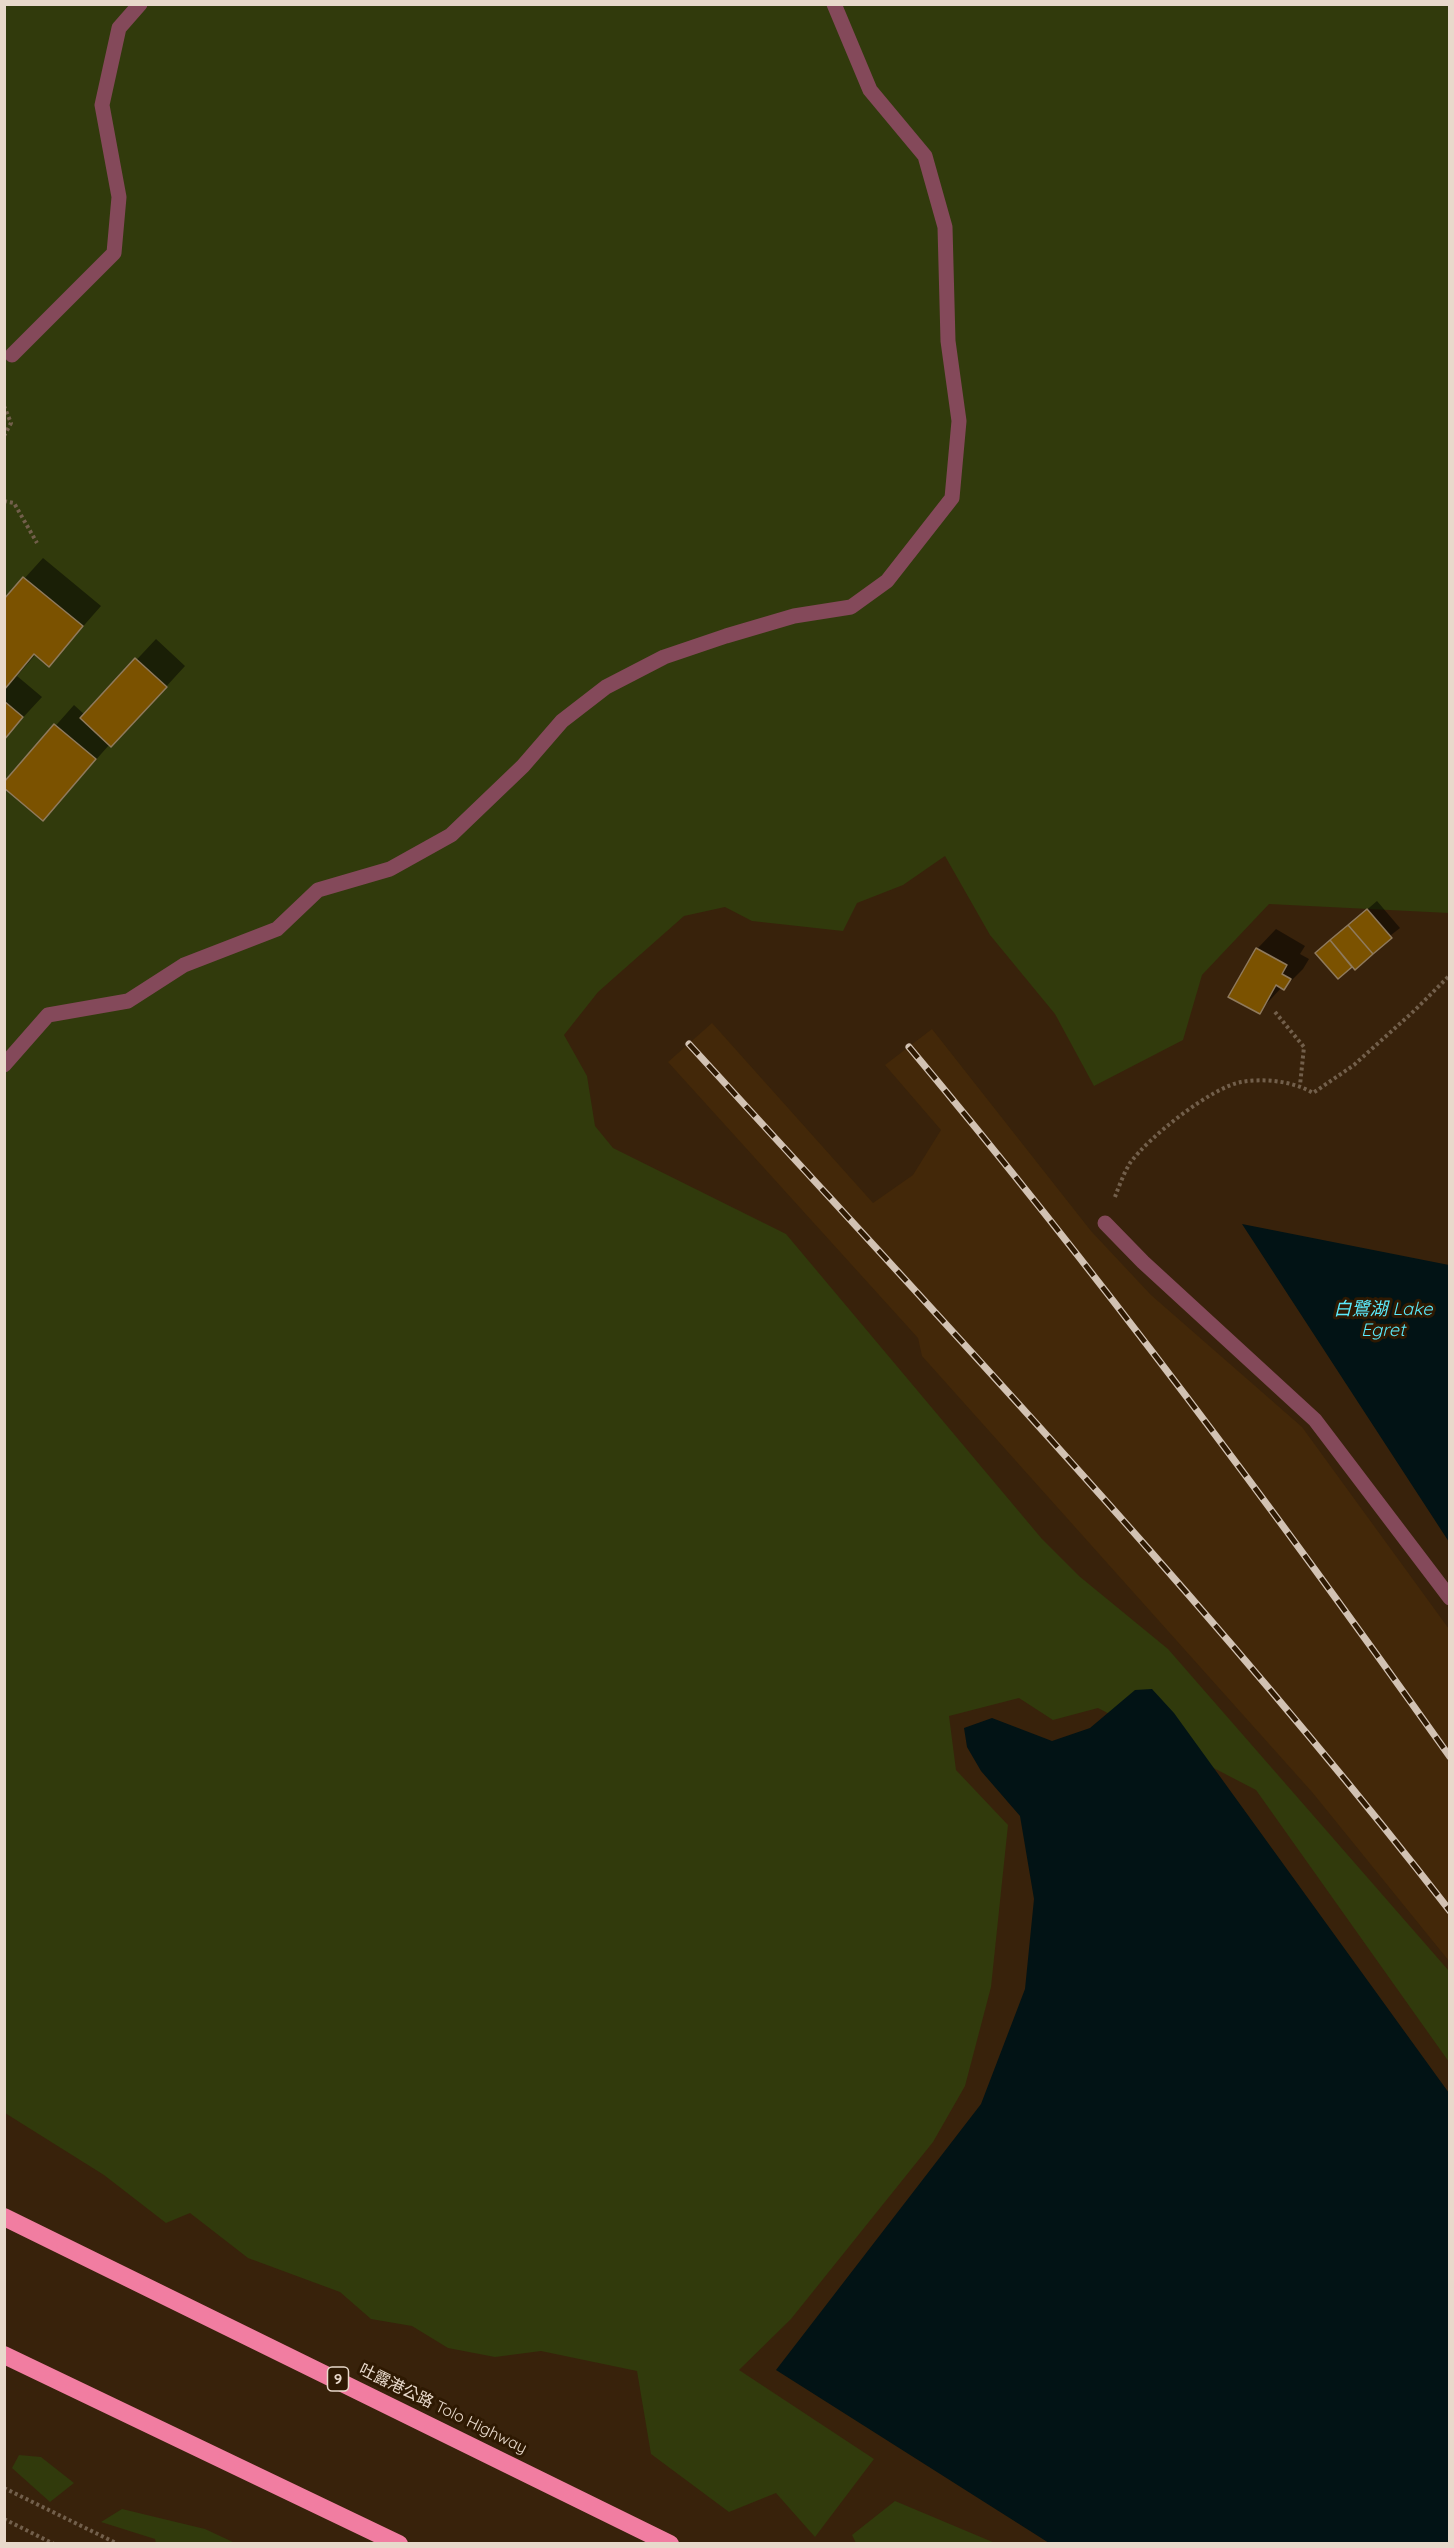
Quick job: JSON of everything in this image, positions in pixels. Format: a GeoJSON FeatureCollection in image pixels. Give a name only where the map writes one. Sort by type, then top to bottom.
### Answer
{"type":"FeatureCollection","features":[{"type":"Feature","properties":{"kind":"highway","name":"吐露港公路 Tolo Highway"},"geometry":{"type":"LineString","coordinates":[[4,2217],[670,2544]]}},
{"type":"Feature","properties":{"kind":"highway"},"geometry":{"type":"LineString","coordinates":[[4,2355],[399,2544]]}},
{"type":"Feature","properties":{"kind":"lane"},"geometry":{"type":"LineString","coordinates":[[12,356],[114,253],[120,197],[102,105],[119,28],[140,4]]}},
{"type":"Feature","properties":{"kind":"lane"},"geometry":{"type":"LineString","coordinates":[[4,1065],[48,1015],[128,1001],[184,965],[277,929],[318,890],[390,869],[451,835],[523,766],[562,721],[606,687],[664,657],[726,636],[794,616],[851,607],[888,581],[952,498],[959,421],[948,341],[945,227],[925,156],[870,90],[834,4]]}},
{"type":"Feature","properties":{"kind":"lane"},"geometry":{"type":"LineString","coordinates":[[1105,1223],[1143,1262],[1315,1420],[1449,1598]]}},
{"type":"Feature","properties":{"kind":"path"},"geometry":{"type":"LineString","coordinates":[[4,406],[11,423],[4,436]]}},
{"type":"Feature","properties":{"kind":"path"},"geometry":{"type":"LineString","coordinates":[[4,501],[14,503],[37,543]]}},
{"type":"Feature","properties":{"kind":"path"},"geometry":{"type":"LineString","coordinates":[[1105,1223],[1130,1164],[1154,1137],[1195,1104],[1239,1082],[1265,1081],[1300,1085],[1313,1093],[1354,1065],[1415,1010],[1449,975]]}},
{"type":"Feature","properties":{"kind":"path"},"geometry":{"type":"LineString","coordinates":[[1275,1012],[1304,1047],[1300,1085]]}},
{"type":"Feature","properties":{"kind":"path"},"geometry":{"type":"LineString","coordinates":[[4,2488],[118,2544]]}},
{"type":"Feature","properties":{"kind":"path"},"geometry":{"type":"LineString","coordinates":[[4,2519],[54,2544]]}},
{"type":"Feature","properties":{"kind":"shaded area"},"geometry":{"type":"Polygon","coordinates":[[[712,1023],[873,1203],[913,1175],[941,1130],[885,1065],[932,1029],[1091,1231],[1151,1295],[1302,1427],[1449,1629],[1449,1961],[1312,1792],[922,1356],[918,1338],[668,1062],[712,1023]]]}},
{"type":"Feature","properties":{"kind":"green space"},"geometry":{"type":"Polygon","coordinates":[[[4,5],[1449,5],[1449,913],[1269,904],[1202,975],[1183,1040],[1094,1086],[1055,1014],[990,935],[945,856],[903,885],[857,903],[843,931],[752,921],[725,907],[684,916],[598,992],[564,1035],[587,1076],[595,1126],[613,1148],[786,1234],[1042,1539],[1079,1576],[1168,1649],[1449,1971],[1449,2062],[1256,1790],[1098,1708],[1053,1720],[1019,1698],[949,1716],[956,1770],[1008,1825],[991,1987],[965,2086],[933,2142],[791,2319],[739,2370],[874,2459],[815,2537],[776,2493],[729,2512],[651,2454],[637,2371],[541,2351],[495,2357],[448,2348],[412,2326],[371,2319],[340,2292],[248,2258],[190,2213],[166,2223],[104,2175],[5,2113],[4,5]]]}},
{"type":"Feature","properties":{"kind":"green space"},"geometry":{"type":"Polygon","coordinates":[[[19,2455],[41,2457],[74,2483],[50,2502],[12,2468],[19,2455]]]}},
{"type":"Feature","properties":{"kind":"green space"},"geometry":{"type":"Polygon","coordinates":[[[895,2501],[995,2543],[856,2543],[852,2535],[895,2501]]]}},
{"type":"Feature","properties":{"kind":"green space"},"geometry":{"type":"Polygon","coordinates":[[[122,2509],[205,2529],[235,2543],[156,2543],[155,2539],[101,2522],[122,2509]]]}},
{"type":"Feature","properties":{"kind":"water","name":"白鷺湖 Lake Egret"},"geometry":{"type":"Polygon","coordinates":[[[1242,1224],[1449,1265],[1449,1542],[1242,1224]]]}},
{"type":"Feature","properties":{"kind":"water"},"geometry":{"type":"Polygon","coordinates":[[[1152,1689],[1174,1713],[1449,2093],[1449,2543],[1049,2543],[776,2370],[981,2104],[1025,1989],[1034,1899],[1020,1816],[981,1771],[967,1747],[964,1728],[992,1718],[1052,1741],[1090,1728],[1135,1690],[1152,1689]]]}},
{"type":"Feature","properties":{"kind":"building"},"geometry":{"type":"Polygon","coordinates":[[[23,577],[83,626],[49,667],[34,654],[4,690],[4,599],[23,577]]]}},
{"type":"Feature","properties":{"kind":"building"},"geometry":{"type":"Polygon","coordinates":[[[135,658],[167,687],[111,747],[80,718],[135,658]]]}},
{"type":"Feature","properties":{"kind":"building"},"geometry":{"type":"Polygon","coordinates":[[[4,701],[23,717],[4,740],[4,701]]]}},
{"type":"Feature","properties":{"kind":"building"},"geometry":{"type":"Polygon","coordinates":[[[54,724],[96,759],[43,821],[4,788],[4,782],[54,724]]]}},
{"type":"Feature","properties":{"kind":"building"},"geometry":{"type":"Polygon","coordinates":[[[1367,909],[1392,938],[1373,954],[1348,925],[1367,909]]]}},
{"type":"Feature","properties":{"kind":"building"},"geometry":{"type":"Polygon","coordinates":[[[1348,925],[1373,954],[1355,970],[1330,940],[1348,925]]]}},
{"type":"Feature","properties":{"kind":"building"},"geometry":{"type":"Polygon","coordinates":[[[1330,940],[1352,967],[1338,979],[1315,953],[1330,940]]]}},
{"type":"Feature","properties":{"kind":"building"},"geometry":{"type":"Polygon","coordinates":[[[1256,948],[1287,965],[1282,974],[1291,979],[1284,990],[1276,985],[1260,1014],[1228,997],[1256,948]]]}},
{"type":"Feature","properties":{"kind":"railway"},"geometry":{"type":"LineString","coordinates":[[689,1044],[1174,1578],[1268,1687],[1450,1911]]}},
{"type":"Feature","properties":{"kind":"railway"},"geometry":{"type":"LineString","coordinates":[[909,1047],[1050,1220],[1186,1396],[1450,1757]]}}]}
